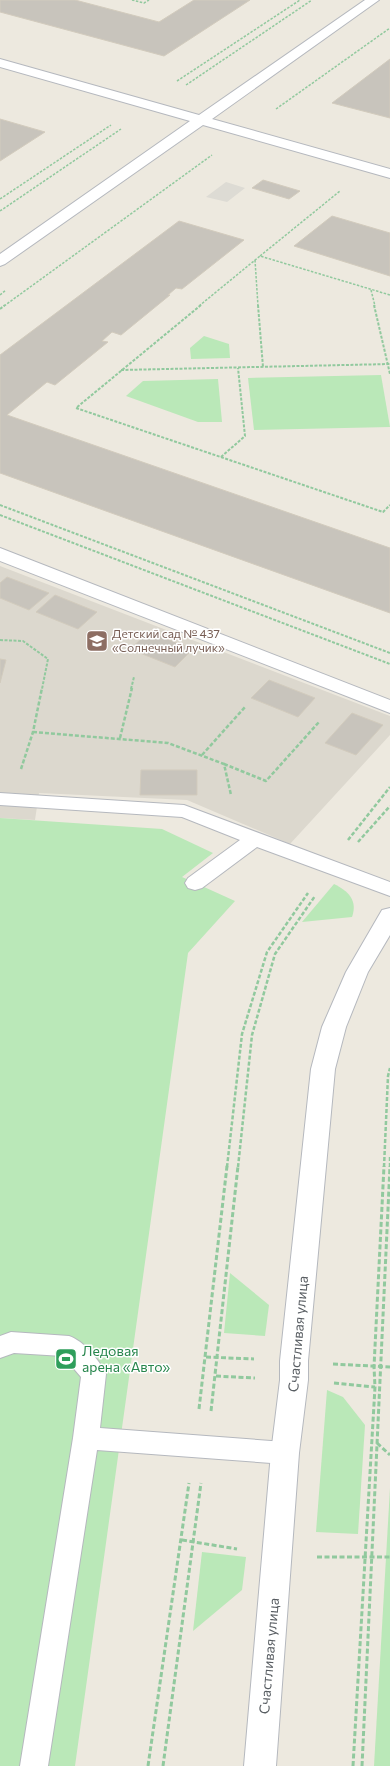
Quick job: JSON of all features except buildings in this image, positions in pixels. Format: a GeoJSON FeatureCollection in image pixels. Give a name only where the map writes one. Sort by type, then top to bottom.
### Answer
{"type":"FeatureCollection","features":[{"type":"Feature","properties":{"kind":"street"},"geometry":{"type":"LineString","coordinates":[[0,261],[373,0]]}},
{"type":"Feature","properties":{"kind":"street"},"geometry":{"type":"LineString","coordinates":[[0,64],[390,174]]}},
{"type":"Feature","properties":{"kind":"street"},"geometry":{"type":"LineString","coordinates":[[0,554],[390,707]]}},
{"type":"Feature","properties":{"kind":"street","name":"Счастливая улица"},"geometry":{"type":"LineString","coordinates":[[260,1766],[285,1454],[294,1380],[294,1361],[323,1069],[334,1027],[357,972],[390,916]]}},
{"type":"Feature","properties":{"kind":"lane"},"geometry":{"type":"LineString","coordinates":[[5,799],[184,811],[330,868],[390,889]]}},
{"type":"Feature","properties":{"kind":"lane"},"geometry":{"type":"LineString","coordinates":[[195,883],[254,839]]}},
{"type":"Feature","properties":{"kind":"lane"},"geometry":{"type":"LineString","coordinates":[[0,1348],[10,1342],[69,1346],[94,1374],[86,1438],[34,1766]]}},
{"type":"Feature","properties":{"kind":"lane"},"geometry":{"type":"LineString","coordinates":[[86,1438],[285,1454]]}},
{"type":"Feature","properties":{"kind":"path"},"geometry":{"type":"LineString","coordinates":[[132,0],[144,3],[148,0]]}},
{"type":"Feature","properties":{"kind":"path"},"geometry":{"type":"LineString","coordinates":[[0,309],[390,28]]}},
{"type":"Feature","properties":{"kind":"path"},"geometry":{"type":"LineString","coordinates":[[341,190],[76,408],[383,512],[390,504]]}},
{"type":"Feature","properties":{"kind":"path"},"geometry":{"type":"LineString","coordinates":[[260,256],[390,295]]}},
{"type":"Feature","properties":{"kind":"path"},"geometry":{"type":"LineString","coordinates":[[255,260],[263,367]]}},
{"type":"Feature","properties":{"kind":"path"},"geometry":{"type":"LineString","coordinates":[[371,290],[389,364],[390,374]]}},
{"type":"Feature","properties":{"kind":"path"},"geometry":{"type":"LineString","coordinates":[[121,370],[389,364]]}},
{"type":"Feature","properties":{"kind":"path"},"geometry":{"type":"LineString","coordinates":[[220,457],[245,436],[238,368]]}},
{"type":"Feature","properties":{"kind":"path"},"geometry":{"type":"LineString","coordinates":[[0,505],[390,653]]}},
{"type":"Feature","properties":{"kind":"path"},"geometry":{"type":"LineString","coordinates":[[0,515],[390,664]]}},
{"type":"Feature","properties":{"kind":"path"},"geometry":{"type":"LineString","coordinates":[[0,640],[23,641],[48,659],[33,732],[5,799]]}},
{"type":"Feature","properties":{"kind":"path"},"geometry":{"type":"LineString","coordinates":[[120,738],[134,677]]}},
{"type":"Feature","properties":{"kind":"path"},"geometry":{"type":"LineString","coordinates":[[202,755],[245,707]]}},
{"type":"Feature","properties":{"kind":"path"},"geometry":{"type":"LineString","coordinates":[[33,732],[168,743],[266,781],[319,722]]}},
{"type":"Feature","properties":{"kind":"path"},"geometry":{"type":"LineString","coordinates":[[224,764],[232,800]]}},
{"type":"Feature","properties":{"kind":"path"},"geometry":{"type":"LineString","coordinates":[[163,1766],[200,1446],[206,1357],[242,1034],[267,952],[390,787]]}},
{"type":"Feature","properties":{"kind":"path"},"geometry":{"type":"LineString","coordinates":[[148,1766],[182,1540],[200,1446],[216,1376],[252,1035],[275,954],[330,868],[390,806]]}},
{"type":"Feature","properties":{"kind":"path"},"geometry":{"type":"LineString","coordinates":[[353,1766],[375,1387],[374,1360],[388,1076],[390,1068]]}},
{"type":"Feature","properties":{"kind":"path"},"geometry":{"type":"LineString","coordinates":[[362,1766],[390,1157]]}},
{"type":"Feature","properties":{"kind":"path"},"geometry":{"type":"LineString","coordinates":[[377,1443],[390,1455]]}},
{"type":"Feature","properties":{"kind":"path"},"geometry":{"type":"LineString","coordinates":[[372,1557],[390,1557]]}},
{"type":"Feature","properties":{"kind":"shaded area"},"geometry":{"type":"Polygon","coordinates":[[[226,182],[245,188],[227,202],[206,197],[226,182]]]}},
{"type":"Feature","properties":{"kind":"shaded area","name":"Детский сад № 437 «Солнечный лучик»"},"geometry":{"type":"Polygon","coordinates":[[[0,566],[390,716],[390,735],[290,844],[187,800],[39,793],[35,820],[0,818],[0,566]]]}},
{"type":"Feature","properties":{"kind":"green space"},"geometry":{"type":"Polygon","coordinates":[[[204,336],[229,344],[230,358],[191,359],[190,348],[204,336]]]}},
{"type":"Feature","properties":{"kind":"green space"},"geometry":{"type":"Polygon","coordinates":[[[381,375],[390,427],[254,430],[248,378],[381,375]]]}},
{"type":"Feature","properties":{"kind":"green space"},"geometry":{"type":"Polygon","coordinates":[[[218,379],[222,422],[198,422],[126,396],[143,381],[218,379]]]}},
{"type":"Feature","properties":{"kind":"green space","name":"Ледовая арена «Авто»"},"geometry":{"type":"Polygon","coordinates":[[[0,818],[162,829],[213,853],[182,877],[235,901],[188,953],[75,1766],[0,1766],[0,818]]]}},
{"type":"Feature","properties":{"kind":"green space"},"geometry":{"type":"Polygon","coordinates":[[[334,884],[344,890],[353,901],[354,911],[352,917],[302,922],[334,884]]]}},
{"type":"Feature","properties":{"kind":"green space"},"geometry":{"type":"Polygon","coordinates":[[[230,1273],[269,1305],[265,1336],[224,1333],[230,1273]]]}},
{"type":"Feature","properties":{"kind":"green space"},"geometry":{"type":"Polygon","coordinates":[[[327,1390],[343,1397],[365,1425],[358,1534],[316,1532],[327,1390]]]}},
{"type":"Feature","properties":{"kind":"green space"},"geometry":{"type":"Polygon","coordinates":[[[390,1488],[390,1766],[374,1766],[390,1488]]]}},
{"type":"Feature","properties":{"kind":"green space"},"geometry":{"type":"Polygon","coordinates":[[[202,1552],[246,1557],[242,1590],[193,1631],[202,1552]]]}},
{"type":"Feature","properties":{"kind":"place","name":"Детский сад № 437 «Солнечный лучик»"},"geometry":{"type":"Point","coordinates":[97,641]}},
{"type":"Feature","properties":{"kind":"place","name":"Ледовая арена «Авто»"},"geometry":{"type":"Point","coordinates":[66,1359]}}]}
